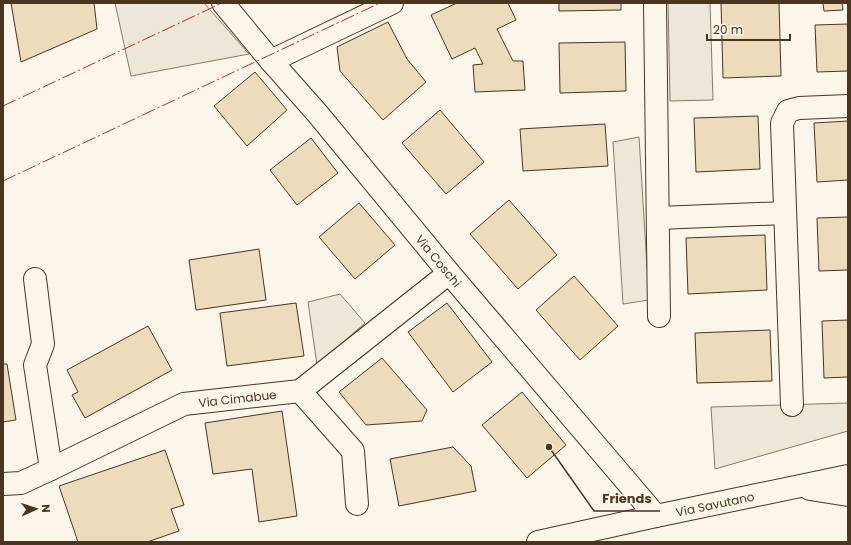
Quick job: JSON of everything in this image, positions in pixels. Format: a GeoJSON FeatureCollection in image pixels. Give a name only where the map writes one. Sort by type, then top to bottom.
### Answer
{"type":"FeatureCollection","features":[{"type":"Feature","properties":{"kind":"street","name":"Via Coschi"},"geometry":{"type":"LineString","coordinates":[[223,3],[317,113],[449,273],[656,516]]}},
{"type":"Feature","properties":{"kind":"street"},"geometry":{"type":"LineString","coordinates":[[271,61],[392,3]]}},
{"type":"Feature","properties":{"kind":"street"},"geometry":{"type":"LineString","coordinates":[[655,3],[660,316]]}},
{"type":"Feature","properties":{"kind":"street"},"geometry":{"type":"LineString","coordinates":[[792,405],[782,123],[788,112],[799,108],[848,106]]}},
{"type":"Feature","properties":{"kind":"street"},"geometry":{"type":"LineString","coordinates":[[658,218],[785,213]]}},
{"type":"Feature","properties":{"kind":"street"},"geometry":{"type":"LineString","coordinates":[[357,504],[353,451],[300,391],[449,273]]}},
{"type":"Feature","properties":{"kind":"street"},"geometry":{"type":"LineString","coordinates":[[35,279],[43,344],[34,365],[51,469]]}},
{"type":"Feature","properties":{"kind":"street","name":"Via Cimabue"},"geometry":{"type":"LineString","coordinates":[[3,484],[21,482],[51,469],[184,404],[300,391]]}},
{"type":"Feature","properties":{"kind":"street","name":"Via Savutano"},"geometry":{"type":"LineString","coordinates":[[538,542],[848,476]]}},
{"type":"Feature","properties":{"kind":"street"},"geometry":{"type":"LineString","coordinates":[[797,486],[848,495]]}},
{"type":"Feature","properties":{"kind":"shaded area"},"geometry":{"type":"Polygon","coordinates":[[[115,3],[204,3],[249,54],[131,76],[115,3]]]}},
{"type":"Feature","properties":{"kind":"shaded area"},"geometry":{"type":"Polygon","coordinates":[[[668,3],[710,3],[713,100],[670,101],[668,3]]]}},
{"type":"Feature","properties":{"kind":"shaded area"},"geometry":{"type":"Polygon","coordinates":[[[639,137],[649,300],[623,304],[613,142],[639,137]]]}},
{"type":"Feature","properties":{"kind":"shaded area"},"geometry":{"type":"Polygon","coordinates":[[[340,294],[365,323],[317,365],[308,302],[340,294]]]}},
{"type":"Feature","properties":{"kind":"shaded area"},"geometry":{"type":"Polygon","coordinates":[[[848,403],[848,431],[715,469],[711,407],[848,403]]]}},
{"type":"Feature","properties":{"kind":"building"},"geometry":{"type":"Polygon","coordinates":[[[11,3],[94,3],[97,29],[21,62],[11,3]]]}},
{"type":"Feature","properties":{"kind":"building"},"geometry":{"type":"Polygon","coordinates":[[[457,3],[508,3],[516,20],[497,29],[513,61],[523,61],[525,90],[475,92],[473,65],[483,64],[475,48],[452,59],[431,15],[457,3]]]}},
{"type":"Feature","properties":{"kind":"building"},"geometry":{"type":"Polygon","coordinates":[[[559,3],[621,3],[621,10],[559,11],[559,3]]]}},
{"type":"Feature","properties":{"kind":"building"},"geometry":{"type":"Polygon","coordinates":[[[721,3],[779,3],[781,76],[723,78],[721,3]]]}},
{"type":"Feature","properties":{"kind":"building"},"geometry":{"type":"Polygon","coordinates":[[[823,3],[842,3],[843,10],[824,11],[823,3]]]}},
{"type":"Feature","properties":{"kind":"building"},"geometry":{"type":"Polygon","coordinates":[[[388,22],[407,59],[426,82],[383,120],[340,71],[337,47],[388,22]]]}},
{"type":"Feature","properties":{"kind":"building"},"geometry":{"type":"Polygon","coordinates":[[[848,24],[848,71],[817,72],[815,25],[848,24]]]}},
{"type":"Feature","properties":{"kind":"building"},"geometry":{"type":"Polygon","coordinates":[[[625,42],[626,91],[560,93],[559,43],[625,42]]]}},
{"type":"Feature","properties":{"kind":"building"},"geometry":{"type":"Polygon","coordinates":[[[255,72],[287,110],[247,146],[214,106],[255,72]]]}},
{"type":"Feature","properties":{"kind":"building"},"geometry":{"type":"Polygon","coordinates":[[[440,110],[484,162],[446,194],[402,143],[440,110]]]}},
{"type":"Feature","properties":{"kind":"building"},"geometry":{"type":"Polygon","coordinates":[[[758,116],[760,169],[696,172],[694,118],[758,116]]]}},
{"type":"Feature","properties":{"kind":"building"},"geometry":{"type":"Polygon","coordinates":[[[848,121],[848,180],[817,182],[814,123],[848,121]]]}},
{"type":"Feature","properties":{"kind":"building"},"geometry":{"type":"Polygon","coordinates":[[[605,124],[608,166],[523,171],[520,129],[605,124]]]}},
{"type":"Feature","properties":{"kind":"building"},"geometry":{"type":"Polygon","coordinates":[[[311,138],[338,173],[297,205],[270,170],[311,138]]]}},
{"type":"Feature","properties":{"kind":"building"},"geometry":{"type":"Polygon","coordinates":[[[509,200],[557,255],[518,289],[470,234],[509,200]]]}},
{"type":"Feature","properties":{"kind":"building"},"geometry":{"type":"Polygon","coordinates":[[[359,203],[395,245],[355,279],[319,237],[359,203]]]}},
{"type":"Feature","properties":{"kind":"building"},"geometry":{"type":"Polygon","coordinates":[[[848,217],[848,270],[819,271],[817,218],[848,217]]]}},
{"type":"Feature","properties":{"kind":"building"},"geometry":{"type":"Polygon","coordinates":[[[765,235],[767,290],[688,294],[686,238],[765,235]]]}},
{"type":"Feature","properties":{"kind":"building"},"geometry":{"type":"Polygon","coordinates":[[[259,249],[266,300],[196,310],[189,260],[259,249]]]}},
{"type":"Feature","properties":{"kind":"building"},"geometry":{"type":"Polygon","coordinates":[[[574,276],[618,326],[580,360],[536,310],[574,276]]]}},
{"type":"Feature","properties":{"kind":"building"},"geometry":{"type":"Polygon","coordinates":[[[296,303],[304,356],[227,366],[220,313],[296,303]]]}},
{"type":"Feature","properties":{"kind":"building"},"geometry":{"type":"Polygon","coordinates":[[[447,303],[492,362],[453,392],[408,332],[447,303]]]}},
{"type":"Feature","properties":{"kind":"building"},"geometry":{"type":"Polygon","coordinates":[[[848,320],[848,377],[824,378],[822,321],[848,320]]]}},
{"type":"Feature","properties":{"kind":"building"},"geometry":{"type":"Polygon","coordinates":[[[148,326],[172,370],[85,418],[72,395],[78,392],[67,370],[148,326]]]}},
{"type":"Feature","properties":{"kind":"building"},"geometry":{"type":"Polygon","coordinates":[[[770,330],[772,381],[697,383],[695,333],[770,330]]]}},
{"type":"Feature","properties":{"kind":"building"},"geometry":{"type":"Polygon","coordinates":[[[382,358],[427,410],[422,421],[366,425],[339,392],[382,358]]]}},
{"type":"Feature","properties":{"kind":"building"},"geometry":{"type":"Polygon","coordinates":[[[3,364],[7,364],[16,420],[3,422],[3,364]]]}},
{"type":"Feature","properties":{"kind":"building"},"geometry":{"type":"Polygon","coordinates":[[[522,392],[566,445],[527,478],[482,425],[522,392]]]}},
{"type":"Feature","properties":{"kind":"building"},"geometry":{"type":"Polygon","coordinates":[[[282,411],[297,516],[259,522],[252,469],[213,474],[205,423],[282,411]]]}},
{"type":"Feature","properties":{"kind":"building"},"geometry":{"type":"Polygon","coordinates":[[[453,447],[471,466],[476,491],[399,506],[390,459],[453,447]]]}},
{"type":"Feature","properties":{"kind":"building"},"geometry":{"type":"Polygon","coordinates":[[[165,450],[184,505],[171,509],[179,531],[147,542],[78,542],[59,486],[165,450]]]}},
{"type":"Feature","properties":{"kind":"power"},"geometry":{"type":"LineString","coordinates":[[3,106],[222,3]]}},
{"type":"Feature","properties":{"kind":"power"},"geometry":{"type":"LineString","coordinates":[[3,181],[380,3]]}},
{"type":"Feature","properties":{"kind":"place","name":"Friends"},"geometry":{"type":"Point","coordinates":[549,447]}}]}
